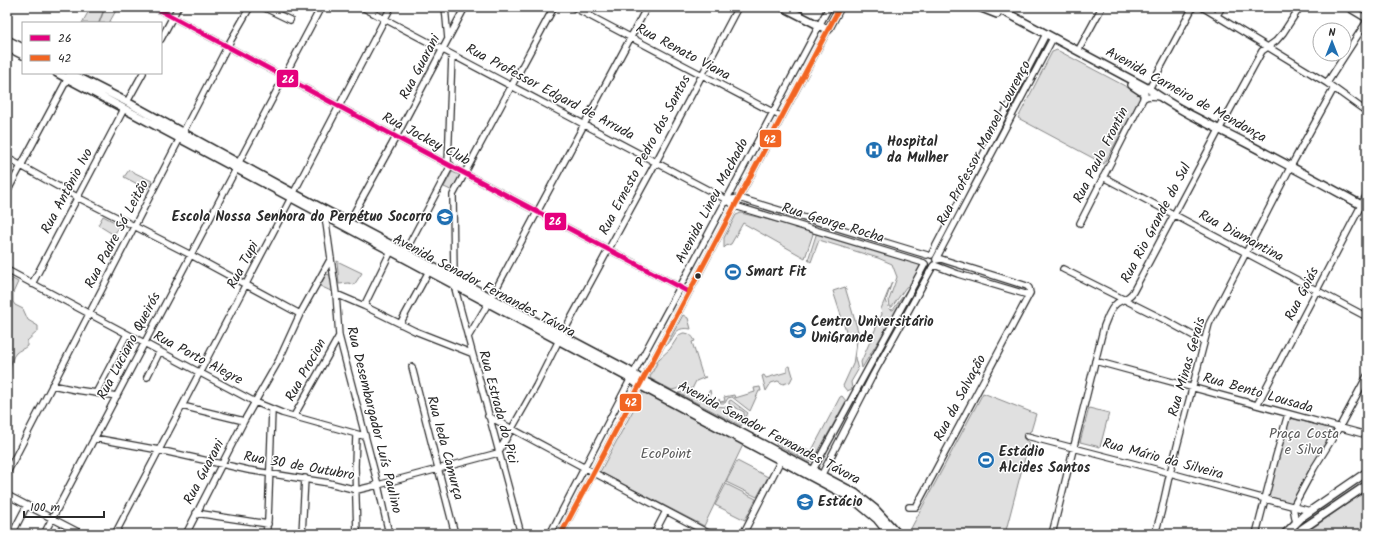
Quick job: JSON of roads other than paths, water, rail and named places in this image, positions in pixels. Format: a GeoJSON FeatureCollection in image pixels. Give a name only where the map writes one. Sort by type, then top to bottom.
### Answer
{"type":"FeatureCollection","features":[{"type":"Feature","properties":{"kind":"main road"},"geometry":{"type":"LineString","coordinates":[[783,7],[828,30]]}},
{"type":"Feature","properties":{"kind":"main road","name":"Avenida Lineu Machado"},"geometry":{"type":"LineString","coordinates":[[828,30],[840,7]]}},
{"type":"Feature","properties":{"kind":"main road","name":"Avenida Carneiro de Mendonça"},"geometry":{"type":"LineString","coordinates":[[979,7],[1045,36],[1140,89],[1144,93],[1144,97]]}},
{"type":"Feature","properties":{"kind":"main road","name":"Avenida Carneiro de Mendonça"},"geometry":{"type":"LineString","coordinates":[[992,7],[1009,10],[1045,36]]}},
{"type":"Feature","properties":{"kind":"main road"},"geometry":{"type":"LineString","coordinates":[[7,40],[22,48]]}},
{"type":"Feature","properties":{"kind":"main road","name":"Avenida Carneiro de Mendonça"},"geometry":{"type":"LineString","coordinates":[[1052,40],[1078,51],[1149,89],[1160,97],[1219,130],[1291,166],[1364,206]]}},
{"type":"Feature","properties":{"kind":"main road"},"geometry":{"type":"LineString","coordinates":[[9,48],[22,54]]}},
{"type":"Feature","properties":{"kind":"main road","name":"Avenida Senador Fernandes Távora"},"geometry":{"type":"LineString","coordinates":[[70,75],[292,195],[349,222],[405,252],[454,281],[561,337],[632,376],[640,383],[781,460],[855,492],[876,509],[898,534]]}},
{"type":"Feature","properties":{"kind":"main road","name":"Avenida Senador Fernandes Távora"},"geometry":{"type":"LineString","coordinates":[[292,195],[325,216],[429,271],[454,281]]}},
{"type":"Feature","properties":{"kind":"main road","name":"Avenida Senador Fernandes Távora"},"geometry":{"type":"LineString","coordinates":[[640,383],[813,470],[820,477],[853,499],[877,519],[889,534]]}},
{"type":"Feature","properties":{"kind":"main road"},"geometry":{"type":"LineString","coordinates":[[1285,534],[1310,511],[1367,472]]}},
{"type":"Feature","properties":{"kind":"main road"},"geometry":{"type":"LineString","coordinates":[[1298,534],[1367,485]]}},
{"type":"Feature","properties":{"kind":"street","name":"Rua Jockey Club"},"geometry":{"type":"LineString","coordinates":[[154,7],[339,107],[689,292]]}},
{"type":"Feature","properties":{"kind":"street"},"geometry":{"type":"LineString","coordinates":[[162,37],[178,7]]}},
{"type":"Feature","properties":{"kind":"street","name":"Rua Padre Sá Leitão"},"geometry":{"type":"LineString","coordinates":[[7,472],[227,47],[250,7]]}},
{"type":"Feature","properties":{"kind":"street"},"geometry":{"type":"LineString","coordinates":[[263,7],[290,20]]}},
{"type":"Feature","properties":{"kind":"street","name":"Rua Luciano Queirós"},"geometry":{"type":"LineString","coordinates":[[44,534],[321,7]]}},
{"type":"Feature","properties":{"kind":"street","name":"Rua Professor Edgard de Arruda"},"geometry":{"type":"LineString","coordinates":[[362,7],[585,124],[727,200],[735,206]]}},
{"type":"Feature","properties":{"kind":"street","name":"Rua Tupi"},"geometry":{"type":"LineString","coordinates":[[115,534],[391,7]]}},
{"type":"Feature","properties":{"kind":"street"},"geometry":{"type":"LineString","coordinates":[[445,7],[448,39]]}},
{"type":"Feature","properties":{"kind":"street","name":"Rua Guarani"},"geometry":{"type":"LineString","coordinates":[[349,222],[465,7]]}},
{"type":"Feature","properties":{"kind":"street","name":"Rua Estrada do Pici"},"geometry":{"type":"LineString","coordinates":[[521,534],[471,352],[454,281],[453,195],[554,7]]}},
{"type":"Feature","properties":{"kind":"street","name":"Rua Renato Viana"},"geometry":{"type":"LineString","coordinates":[[573,7],[782,117]]}},
{"type":"Feature","properties":{"kind":"street"},"geometry":{"type":"LineString","coordinates":[[468,337],[490,300],[647,7]]}},
{"type":"Feature","properties":{"kind":"street","name":"Rua Ernesto Pedro dos Santos"},"geometry":{"type":"LineString","coordinates":[[498,453],[536,386],[738,7]]}},
{"type":"Feature","properties":{"kind":"street","name":"Avenida Lineu Machado"},"geometry":{"type":"LineString","coordinates":[[550,534],[632,376],[829,7]]}},
{"type":"Feature","properties":{"kind":"street"},"geometry":{"type":"LineString","coordinates":[[1078,51],[1102,7]]}},
{"type":"Feature","properties":{"kind":"street"},"geometry":{"type":"LineString","coordinates":[[1149,89],[1193,7]]}},
{"type":"Feature","properties":{"kind":"street"},"geometry":{"type":"LineString","coordinates":[[1202,7],[1327,83],[1367,112]]}},
{"type":"Feature","properties":{"kind":"street"},"geometry":{"type":"LineString","coordinates":[[1217,15],[1222,7]]}},
{"type":"Feature","properties":{"kind":"street","name":"Rua Rio Grande do Sul"},"geometry":{"type":"LineString","coordinates":[[1052,534],[1104,326],[1110,313],[1115,305],[1124,300],[1133,292],[1262,51],[1276,41],[1283,33],[1300,7]]}},
{"type":"Feature","properties":{"kind":"street"},"geometry":{"type":"LineString","coordinates":[[1327,83],[1367,20],[1347,7]]}},
{"type":"Feature","properties":{"kind":"street","name":"Avenida Lineu Machado"},"geometry":{"type":"LineString","coordinates":[[561,534],[828,30]]}},
{"type":"Feature","properties":{"kind":"street","name":"Rua Professor Manoel Lourenço"},"geometry":{"type":"LineString","coordinates":[[929,255],[1045,36]]}},
{"type":"Feature","properties":{"kind":"street","name":"Rua Professor Manoel Lourenço"},"geometry":{"type":"LineString","coordinates":[[820,477],[935,263],[1052,40]]}},
{"type":"Feature","properties":{"kind":"street"},"geometry":{"type":"LineString","coordinates":[[7,57],[9,48]]}},
{"type":"Feature","properties":{"kind":"street"},"geometry":{"type":"LineString","coordinates":[[405,252],[450,165],[452,55]]}},
{"type":"Feature","properties":{"kind":"street","name":"Rua Antônio Ivo"},"geometry":{"type":"LineString","coordinates":[[32,284],[142,74]]}},
{"type":"Feature","properties":{"kind":"street"},"geometry":{"type":"LineString","coordinates":[[7,192],[70,75]]}},
{"type":"Feature","properties":{"kind":"street","name":"Rua Minas Gerais"},"geometry":{"type":"LineString","coordinates":[[1155,534],[1203,341],[1209,324],[1291,166],[1334,88]]}},
{"type":"Feature","properties":{"kind":"street"},"geometry":{"type":"LineString","coordinates":[[783,95],[791,99]]}},
{"type":"Feature","properties":{"kind":"street"},"geometry":{"type":"LineString","coordinates":[[1144,97],[1160,97]]}},
{"type":"Feature","properties":{"kind":"street","name":"Rua Paulo Frontin"},"geometry":{"type":"LineString","coordinates":[[1080,223],[1144,97]]}},
{"type":"Feature","properties":{"kind":"street"},"geometry":{"type":"LineString","coordinates":[[766,126],[775,130]]}},
{"type":"Feature","properties":{"kind":"street"},"geometry":{"type":"LineString","coordinates":[[7,158],[77,197],[300,314]]}},
{"type":"Feature","properties":{"kind":"street","name":"Rua Diamantina"},"geometry":{"type":"LineString","coordinates":[[1103,177],[1367,318]]}},
{"type":"Feature","properties":{"kind":"street","name":"Rua Goiás"},"geometry":{"type":"LineString","coordinates":[[1257,405],[1317,290],[1364,206],[1367,194]]}},
{"type":"Feature","properties":{"kind":"street"},"geometry":{"type":"LineString","coordinates":[[727,200],[739,198]]}},
{"type":"Feature","properties":{"kind":"street","name":"Rua George Rocha"},"geometry":{"type":"LineString","coordinates":[[739,198],[929,255]]}},
{"type":"Feature","properties":{"kind":"street","name":"Rua George Rocha"},"geometry":{"type":"LineString","coordinates":[[735,206],[925,264]]}},
{"type":"Feature","properties":{"kind":"street","name":"Rua Desembargador Luís Paulino"},"geometry":{"type":"LineString","coordinates":[[325,216],[336,294],[339,336],[378,485],[389,534]]}},
{"type":"Feature","properties":{"kind":"street"},"geometry":{"type":"LineString","coordinates":[[364,306],[391,251]]}},
{"type":"Feature","properties":{"kind":"street"},"geometry":{"type":"LineString","coordinates":[[813,470],[925,264],[925,258],[929,255],[934,256],[935,263]]}},
{"type":"Feature","properties":{"kind":"street","name":"Rua Guarani"},"geometry":{"type":"LineString","coordinates":[[186,534],[244,421],[278,360],[300,314],[331,258]]}},
{"type":"Feature","properties":{"kind":"street"},"geometry":{"type":"LineString","coordinates":[[925,264],[928,266],[941,259],[1027,286],[1030,293],[1025,294],[958,274],[935,263]]}},
{"type":"Feature","properties":{"kind":"street"},"geometry":{"type":"LineString","coordinates":[[1063,269],[1163,319],[1203,341]]}},
{"type":"Feature","properties":{"kind":"street","name":"Rua Porto Alegre"},"geometry":{"type":"LineString","coordinates":[[7,270],[272,410],[356,435],[364,436]]}},
{"type":"Feature","properties":{"kind":"street"},"geometry":{"type":"LineString","coordinates":[[400,324],[429,271]]}},
{"type":"Feature","properties":{"kind":"street","name":"Rua da Salvação"},"geometry":{"type":"LineString","coordinates":[[909,507],[916,507],[1030,293]]}},
{"type":"Feature","properties":{"kind":"street"},"geometry":{"type":"LineString","coordinates":[[336,294],[400,324],[471,352]]}},
{"type":"Feature","properties":{"kind":"street"},"geometry":{"type":"LineString","coordinates":[[96,393],[127,334]]}},
{"type":"Feature","properties":{"kind":"street","name":"Rua Procion"},"geometry":{"type":"LineString","coordinates":[[294,416],[339,336]]}},
{"type":"Feature","properties":{"kind":"street"},"geometry":{"type":"LineString","coordinates":[[147,377],[160,351]]}},
{"type":"Feature","properties":{"kind":"street","name":"Rua Bento Lousada"},"geometry":{"type":"LineString","coordinates":[[1096,361],[1367,435]]}},
{"type":"Feature","properties":{"kind":"street","name":"Rua Ieda Camurça"},"geometry":{"type":"LineString","coordinates":[[412,368],[456,534]]}},
{"type":"Feature","properties":{"kind":"street"},"geometry":{"type":"LineString","coordinates":[[1296,523],[1293,507],[1367,376]]}},
{"type":"Feature","properties":{"kind":"street"},"geometry":{"type":"LineString","coordinates":[[52,385],[117,396]]}},
{"type":"Feature","properties":{"kind":"street"},"geometry":{"type":"LineString","coordinates":[[853,397],[860,401]]}},
{"type":"Feature","properties":{"kind":"street"},"geometry":{"type":"LineString","coordinates":[[182,406],[244,421]]}},
{"type":"Feature","properties":{"kind":"street"},"geometry":{"type":"LineString","coordinates":[[266,534],[268,524],[272,410]]}},
{"type":"Feature","properties":{"kind":"street"},"geometry":{"type":"LineString","coordinates":[[1256,534],[1288,414]]}},
{"type":"Feature","properties":{"kind":"street"},"geometry":{"type":"LineString","coordinates":[[488,416],[710,534]]}},
{"type":"Feature","properties":{"kind":"street"},"geometry":{"type":"LineString","coordinates":[[356,435],[355,466],[357,490],[357,534]]}},
{"type":"Feature","properties":{"kind":"street","name":"Rua Mário da Silveira"},"geometry":{"type":"LineString","coordinates":[[1027,436],[1310,511]]}},
{"type":"Feature","properties":{"kind":"street","name":"Rua 30 de Outubro"},"geometry":{"type":"LineString","coordinates":[[94,438],[159,450],[222,465],[305,478],[357,490],[498,453]]}},
{"type":"Feature","properties":{"kind":"street"},"geometry":{"type":"LineString","coordinates":[[743,534],[781,460]]}},
{"type":"Feature","properties":{"kind":"street"},"geometry":{"type":"LineString","coordinates":[[302,534],[305,478]]}},
{"type":"Feature","properties":{"kind":"street"},"geometry":{"type":"LineString","coordinates":[[7,495],[82,534]]}},
{"type":"Feature","properties":{"kind":"street"},"geometry":{"type":"LineString","coordinates":[[13,534],[27,505]]}},
{"type":"Feature","properties":{"kind":"street"},"geometry":{"type":"LineString","coordinates":[[654,534],[666,511]]}},
{"type":"Feature","properties":{"kind":"street"},"geometry":{"type":"LineString","coordinates":[[196,513],[268,524]]}},
{"type":"Feature","properties":{"kind":"waterway"},"geometry":{"type":"LineString","coordinates":[[99,22],[105,7]]}},
{"type":"Feature","properties":{"kind":"waterway"},"geometry":{"type":"LineString","coordinates":[[7,288],[11,281]]}},
{"type":"Feature","properties":{"kind":"place","name":"Hospital da Mulher"},"geometry":{"type":"Point","coordinates":[874,150]}},
{"type":"Feature","properties":{"kind":"place","name":"Escola Nossa Senhora do Perpétuo Socorro"},"geometry":{"type":"Point","coordinates":[445,217]}},
{"type":"Feature","properties":{"kind":"place","name":"Smart Fit"},"geometry":{"type":"Point","coordinates":[733,272]}},
{"type":"Feature","properties":{"kind":"place","name":"Centro Universitário UniGrande"},"geometry":{"type":"Point","coordinates":[798,330]}},
{"type":"Feature","properties":{"kind":"place","name":"Estádio Alcides Santos"},"geometry":{"type":"Point","coordinates":[986,460]}},
{"type":"Feature","properties":{"kind":"place","name":"Estácio"},"geometry":{"type":"Point","coordinates":[805,502]}},
{"type":"Feature","properties":{"kind":"park label","name":"Praça Costa e Silva"},"geometry":{"type":"Point","coordinates":[1304,442]}},
{"type":"Feature","properties":{"kind":"park label","name":"EcoPoint"},"geometry":{"type":"Point","coordinates":[666,454]}}]}
